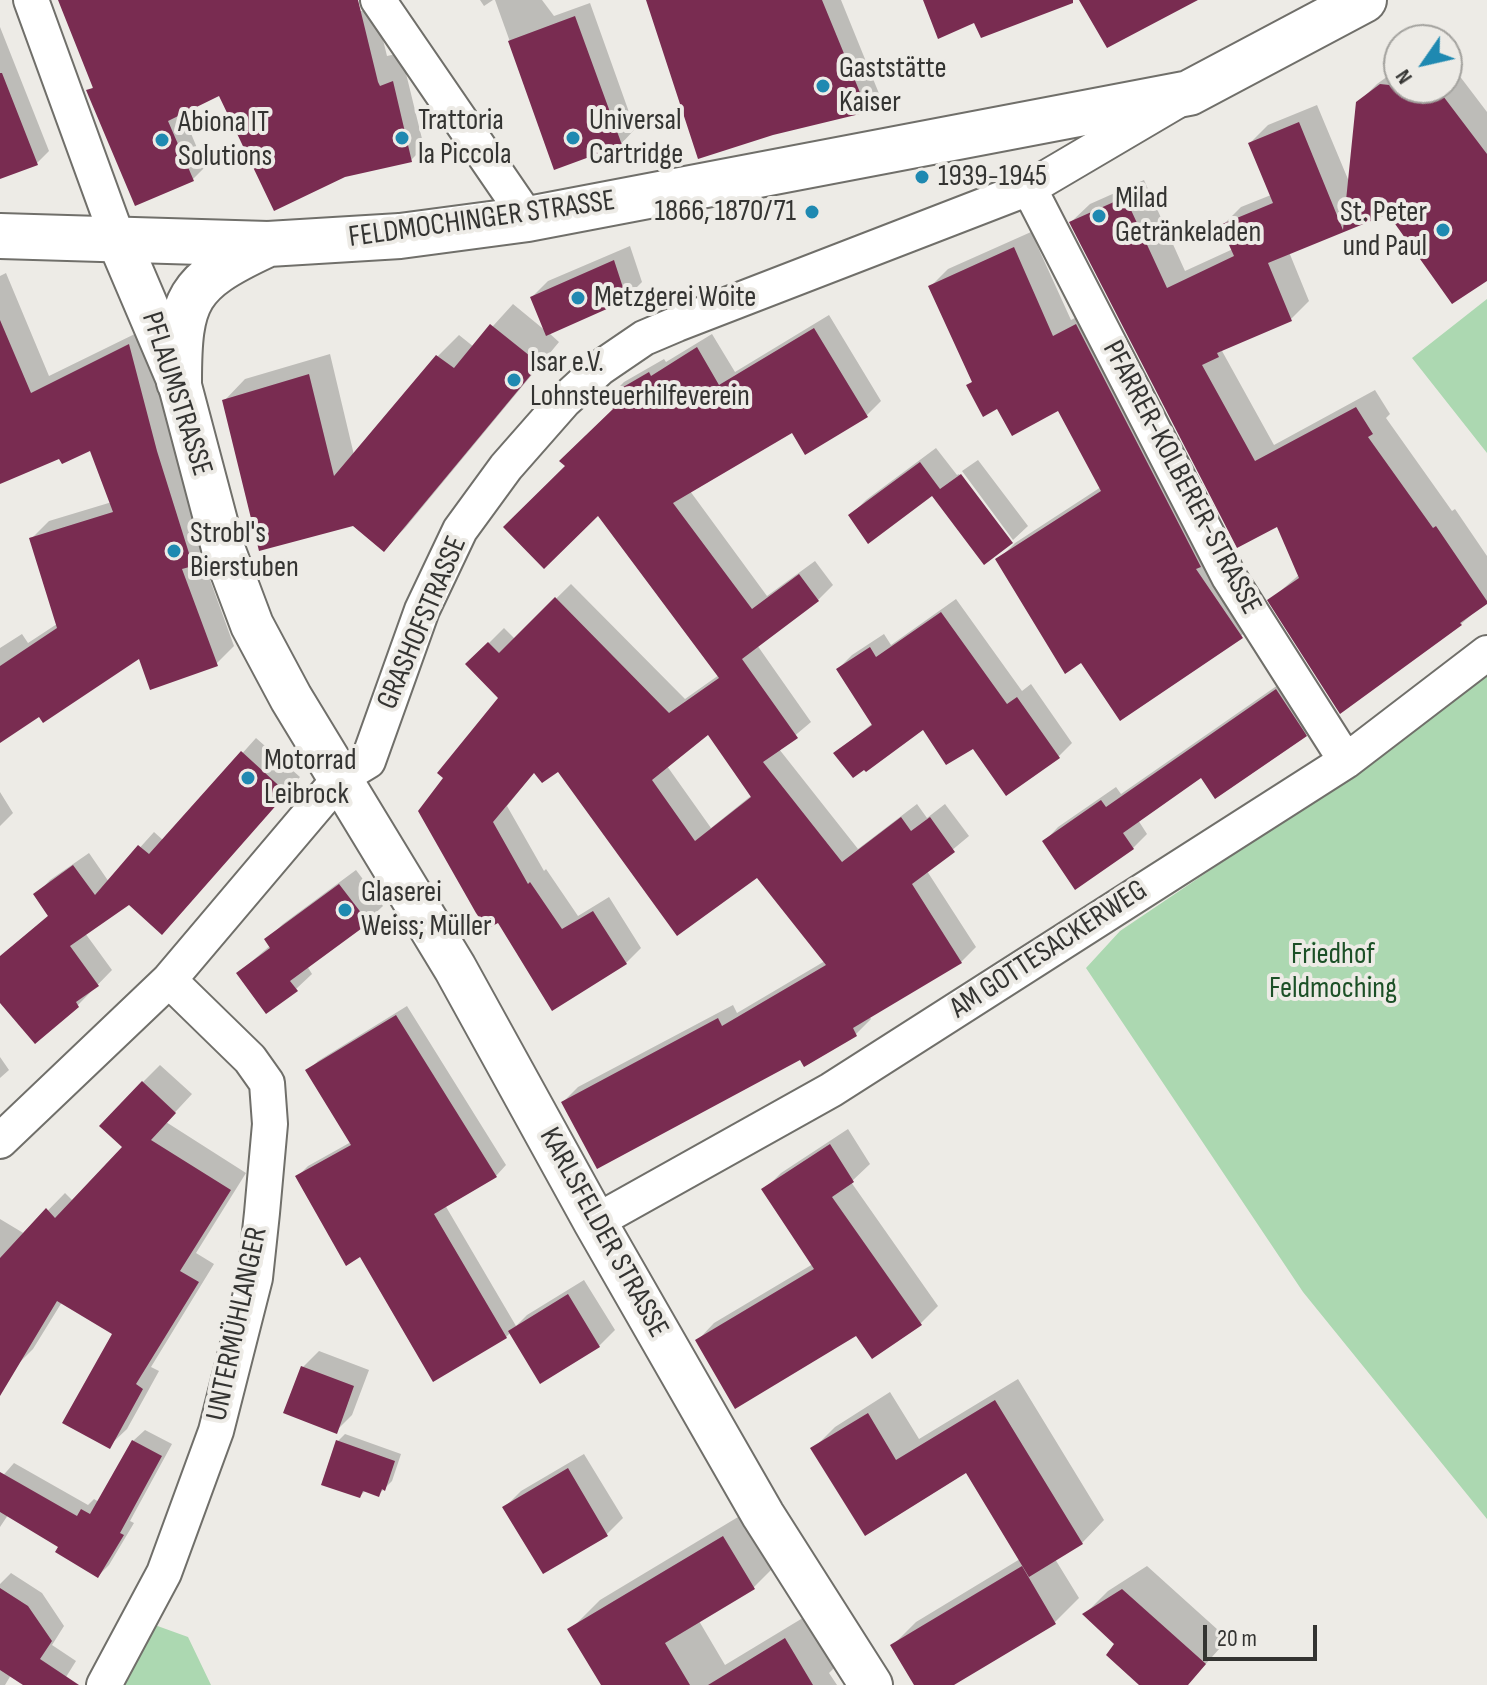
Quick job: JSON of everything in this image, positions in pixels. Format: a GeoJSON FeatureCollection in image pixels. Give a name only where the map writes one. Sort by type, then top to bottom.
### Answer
{"type":"FeatureCollection","features":[{"type":"Feature","properties":{"kind":"main road","name":"FELDMOCHINGER STRASSE"},"geometry":{"type":"LineString","coordinates":[[0,236],[268,244],[400,236],[528,219],[1189,93],[1364,0]]}},
{"type":"Feature","properties":{"kind":"main road"},"geometry":{"type":"LineString","coordinates":[[179,382],[179,343],[184,309],[192,295],[208,278],[268,244]]}},
{"type":"Feature","properties":{"kind":"street","name":"PFLAUMSTRASSE"},"geometry":{"type":"LineString","coordinates":[[31,0],[118,239],[179,382],[223,548],[252,625],[291,698],[340,778]]}},
{"type":"Feature","properties":{"kind":"street"},"geometry":{"type":"LineString","coordinates":[[378,0],[528,219]]}},
{"type":"Feature","properties":{"kind":"street","name":"GRASHOFSTRASSE"},"geometry":{"type":"LineString","coordinates":[[0,1141],[169,980],[340,778],[368,761],[422,610],[460,530],[506,467],[564,401],[600,368],[644,338],[677,324],[1029,188],[1189,93]]}},
{"type":"Feature","properties":{"kind":"street","name":"PFARRER-KOLBERER-STRASSE"},"geometry":{"type":"LineString","coordinates":[[1029,188],[1229,577],[1346,761]]}},
{"type":"Feature","properties":{"kind":"street","name":"AM GOTTESACKERWEG"},"geometry":{"type":"LineString","coordinates":[[595,1222],[831,1090],[1346,761],[1487,653]]}},
{"type":"Feature","properties":{"kind":"street","name":"KARLSFELDER STRASSE"},"geometry":{"type":"LineString","coordinates":[[340,778],[455,968],[595,1222],[763,1515],[871,1685]]}},
{"type":"Feature","properties":{"kind":"street","name":"UNTERMÜHLANGER"},"geometry":{"type":"LineString","coordinates":[[104,1685],[164,1573],[216,1431],[255,1278],[264,1199],[270,1124],[267,1083],[250,1059],[169,980]]}},
{"type":"Feature","properties":{"kind":"green space"},"geometry":{"type":"Polygon","coordinates":[[[1487,299],[1487,453],[1412,358],[1487,299]]]}},
{"type":"Feature","properties":{"kind":"green space","name":"Friedhof Feldmoching"},"geometry":{"type":"Polygon","coordinates":[[[1487,671],[1487,1519],[1303,1292],[1086,968],[1120,931],[1363,767],[1487,671]]]}},
{"type":"Feature","properties":{"kind":"green space"},"geometry":{"type":"Polygon","coordinates":[[[152,1624],[188,1637],[211,1685],[124,1685],[152,1624]]]}},
{"type":"Feature","properties":{"kind":"building"},"geometry":{"type":"Polygon","coordinates":[[[58,0],[358,0],[378,82],[380,86],[393,81],[412,162],[345,177],[274,211],[219,96],[168,121],[194,181],[135,206],[86,90],[93,88],[58,0]]]}},
{"type":"Feature","properties":{"kind":"building"},"geometry":{"type":"Polygon","coordinates":[[[646,0],[822,0],[868,112],[773,135],[698,159],[646,0]]]}},
{"type":"Feature","properties":{"kind":"building"},"geometry":{"type":"Polygon","coordinates":[[[923,0],[1073,0],[1073,3],[981,38],[974,23],[938,39],[923,0]]]}},
{"type":"Feature","properties":{"kind":"building"},"geometry":{"type":"Polygon","coordinates":[[[1079,0],[1198,0],[1107,48],[1079,0]]]}},
{"type":"Feature","properties":{"kind":"building"},"geometry":{"type":"Polygon","coordinates":[[[575,16],[622,145],[554,170],[508,41],[575,16]]]}},
{"type":"Feature","properties":{"kind":"building"},"geometry":{"type":"Polygon","coordinates":[[[0,73],[38,165],[0,179],[0,73]]]}},
{"type":"Feature","properties":{"kind":"building"},"geometry":{"type":"Polygon","coordinates":[[[1380,84],[1383,84],[1383,104],[1449,104],[1487,154],[1487,281],[1452,304],[1388,214],[1268,263],[1292,321],[1217,353],[1219,357],[1202,365],[1255,461],[1356,407],[1373,434],[1368,437],[1433,528],[1436,526],[1487,601],[1460,623],[1462,625],[1340,714],[1267,600],[1299,578],[1277,527],[1237,548],[1069,222],[1125,197],[1167,288],[1234,256],[1220,225],[1273,203],[1248,143],[1299,122],[1343,230],[1356,102],[1380,84]]]}},
{"type":"Feature","properties":{"kind":"building"},"geometry":{"type":"Polygon","coordinates":[[[1014,247],[1053,336],[1076,324],[1201,567],[1196,569],[1243,638],[1120,721],[1081,663],[1065,674],[995,559],[1101,491],[1058,411],[1012,436],[997,409],[983,417],[966,385],[972,382],[928,286],[1014,247]]]}},
{"type":"Feature","properties":{"kind":"building","name":"Metzgerei Woite"},"geometry":{"type":"Polygon","coordinates":[[[614,260],[627,300],[546,336],[530,297],[614,260]]]}},
{"type":"Feature","properties":{"kind":"building"},"geometry":{"type":"Polygon","coordinates":[[[0,320],[31,393],[129,344],[157,451],[193,566],[182,569],[218,666],[150,690],[139,659],[43,723],[39,717],[0,743],[0,666],[57,628],[29,538],[113,512],[90,451],[62,464],[59,459],[0,484],[0,320]]]}},
{"type":"Feature","properties":{"kind":"building"},"geometry":{"type":"Polygon","coordinates":[[[490,324],[540,364],[384,552],[353,526],[259,551],[222,400],[309,374],[334,476],[436,355],[454,368],[490,324]]]}},
{"type":"Feature","properties":{"kind":"building"},"geometry":{"type":"Polygon","coordinates":[[[814,328],[868,417],[805,455],[792,433],[673,503],[752,609],[799,574],[819,601],[742,659],[798,738],[763,762],[842,862],[901,817],[911,831],[930,817],[955,852],[912,884],[962,963],[853,1028],[857,1036],[804,1067],[800,1060],[597,1169],[561,1102],[718,1018],[722,1026],[826,965],[757,878],[677,936],[558,772],[542,783],[534,773],[493,822],[528,884],[530,882],[562,929],[593,911],[627,964],[552,1011],[498,923],[487,929],[476,913],[418,811],[443,778],[437,773],[498,698],[465,664],[488,642],[499,653],[555,597],[669,713],[719,678],[598,516],[544,569],[503,527],[565,466],[559,461],[613,409],[606,397],[649,372],[651,376],[697,347],[719,385],[814,328]],[[708,735],[652,780],[695,841],[751,797],[708,735]]]}},
{"type":"Feature","properties":{"kind":"building"},"geometry":{"type":"Polygon","coordinates":[[[920,462],[940,489],[961,474],[1013,543],[984,565],[932,496],[868,544],[848,515],[920,462]]]}},
{"type":"Feature","properties":{"kind":"building"},"geometry":{"type":"Polygon","coordinates":[[[941,612],[1007,704],[1017,697],[1060,758],[1006,796],[973,749],[946,765],[923,730],[866,772],[864,770],[853,778],[833,753],[872,725],[836,669],[870,647],[876,657],[941,612]]]}},
{"type":"Feature","properties":{"kind":"building"},"geometry":{"type":"Polygon","coordinates":[[[1276,689],[1307,736],[1215,799],[1201,778],[1123,833],[1134,849],[1075,890],[1042,841],[1101,800],[1106,807],[1276,689]]]}},
{"type":"Feature","properties":{"kind":"building"},"geometry":{"type":"Polygon","coordinates":[[[241,751],[287,793],[162,935],[129,905],[70,946],[99,986],[76,1002],[79,1007],[35,1044],[0,1003],[0,956],[48,916],[33,894],[73,865],[95,895],[138,845],[149,854],[241,751]]]}},
{"type":"Feature","properties":{"kind":"building"},"geometry":{"type":"Polygon","coordinates":[[[339,884],[369,923],[290,981],[298,991],[266,1014],[236,973],[270,948],[264,939],[339,884]]]}},
{"type":"Feature","properties":{"kind":"building"},"geometry":{"type":"Polygon","coordinates":[[[396,1015],[497,1177],[434,1214],[507,1338],[433,1382],[360,1257],[346,1266],[295,1176],[351,1145],[305,1070],[396,1015]]]}},
{"type":"Feature","properties":{"kind":"building"},"geometry":{"type":"Polygon","coordinates":[[[142,1081],[176,1113],[151,1140],[231,1190],[180,1271],[199,1282],[136,1384],[143,1389],[110,1449],[62,1423],[112,1334],[57,1301],[0,1396],[0,1258],[46,1208],[55,1218],[122,1147],[99,1126],[142,1081]]]}},
{"type":"Feature","properties":{"kind":"building"},"geometry":{"type":"Polygon","coordinates":[[[830,1144],[854,1182],[832,1197],[922,1325],[872,1359],[856,1336],[735,1409],[695,1340],[814,1269],[761,1189],[830,1144]]]}},
{"type":"Feature","properties":{"kind":"building"},"geometry":{"type":"Polygon","coordinates":[[[568,1294],[600,1347],[540,1384],[508,1331],[568,1294]]]}},
{"type":"Feature","properties":{"kind":"building"},"geometry":{"type":"Polygon","coordinates":[[[301,1366],[354,1386],[337,1434],[283,1413],[301,1366]]]}},
{"type":"Feature","properties":{"kind":"building"},"geometry":{"type":"Polygon","coordinates":[[[995,1400],[1083,1544],[1029,1577],[966,1473],[865,1536],[810,1448],[868,1413],[896,1460],[995,1400]]]}},
{"type":"Feature","properties":{"kind":"building"},"geometry":{"type":"Polygon","coordinates":[[[132,1440],[162,1456],[120,1533],[124,1535],[98,1578],[55,1552],[58,1547],[0,1512],[0,1472],[77,1516],[81,1509],[90,1514],[132,1440]]]}},
{"type":"Feature","properties":{"kind":"building"},"geometry":{"type":"Polygon","coordinates":[[[336,1440],[395,1461],[385,1491],[382,1489],[379,1497],[363,1491],[360,1498],[321,1485],[336,1440]]]}},
{"type":"Feature","properties":{"kind":"building"},"geometry":{"type":"Polygon","coordinates":[[[568,1468],[608,1536],[543,1574],[502,1507],[568,1468]]]}},
{"type":"Feature","properties":{"kind":"building"},"geometry":{"type":"Polygon","coordinates":[[[723,1536],[755,1589],[665,1643],[690,1685],[601,1685],[567,1629],[723,1536]]]}},
{"type":"Feature","properties":{"kind":"building"},"geometry":{"type":"Polygon","coordinates":[[[1022,1566],[1056,1624],[954,1685],[914,1685],[890,1645],[1022,1566]]]}},
{"type":"Feature","properties":{"kind":"building"},"geometry":{"type":"Polygon","coordinates":[[[0,1588],[28,1606],[52,1641],[40,1659],[79,1685],[23,1685],[0,1670],[0,1588]]]}},
{"type":"Feature","properties":{"kind":"building"},"geometry":{"type":"Polygon","coordinates":[[[1122,1589],[1206,1664],[1188,1685],[1139,1685],[1106,1655],[1114,1644],[1082,1614],[1122,1589]]]}},
{"type":"Feature","properties":{"kind":"building"},"geometry":{"type":"Polygon","coordinates":[[[785,1638],[813,1685],[708,1685],[785,1638]]]}},
{"type":"Feature","properties":{"kind":"place","name":"Gaststätte Kaiser"},"geometry":{"type":"Point","coordinates":[823,86]}},
{"type":"Feature","properties":{"kind":"place","name":"Trattoria la Piccola"},"geometry":{"type":"Point","coordinates":[402,138]}},
{"type":"Feature","properties":{"kind":"place","name":"Universal Cartridge"},"geometry":{"type":"Point","coordinates":[573,138]}},
{"type":"Feature","properties":{"kind":"place","name":"Abiona IT Solutions"},"geometry":{"type":"Point","coordinates":[162,140]}},
{"type":"Feature","properties":{"kind":"place","name":"1939-1945"},"geometry":{"type":"Point","coordinates":[922,177]}},
{"type":"Feature","properties":{"kind":"place","name":"1866, 1870/71"},"geometry":{"type":"Point","coordinates":[812,212]}},
{"type":"Feature","properties":{"kind":"place","name":"Milad Getränkeladen"},"geometry":{"type":"Point","coordinates":[1099,216]}},
{"type":"Feature","properties":{"kind":"place","name":"St. Peter und Paul"},"geometry":{"type":"Point","coordinates":[1443,230]}},
{"type":"Feature","properties":{"kind":"place","name":"Metzgerei Woite"},"geometry":{"type":"Point","coordinates":[578,298]}},
{"type":"Feature","properties":{"kind":"place","name":"Isar e.V. Lohnsteuerhilfeverein"},"geometry":{"type":"Point","coordinates":[514,380]}},
{"type":"Feature","properties":{"kind":"place","name":"Strobl's Bierstuben"},"geometry":{"type":"Point","coordinates":[174,551]}},
{"type":"Feature","properties":{"kind":"place","name":"Motorrad Leibrock"},"geometry":{"type":"Point","coordinates":[248,778]}},
{"type":"Feature","properties":{"kind":"place","name":"Glaserei Weiss; Müller"},"geometry":{"type":"Point","coordinates":[345,910]}}]}
